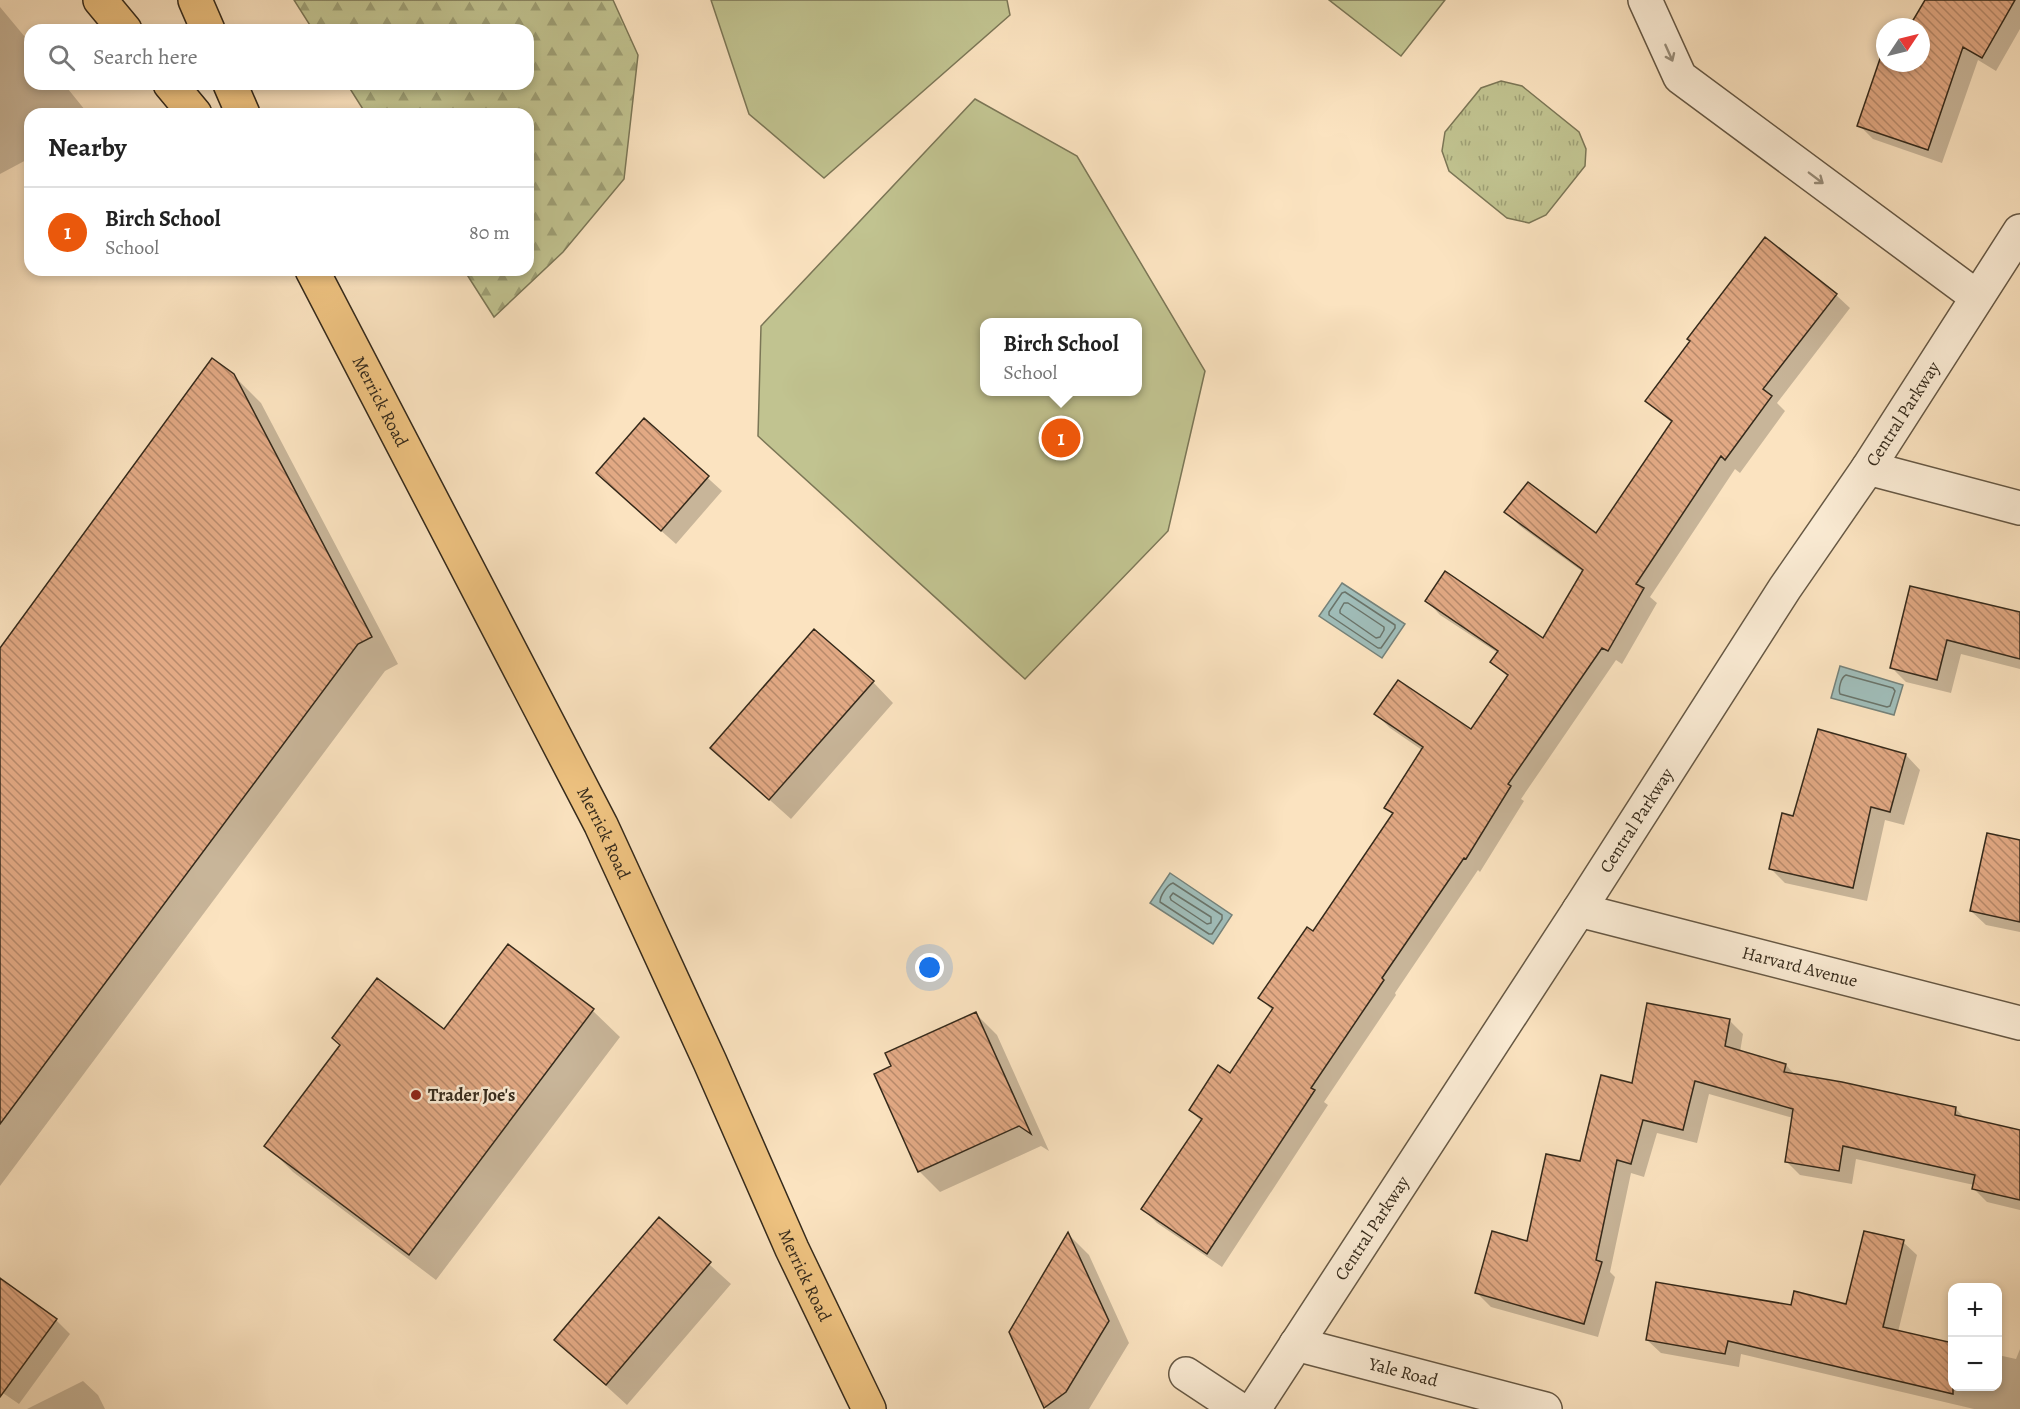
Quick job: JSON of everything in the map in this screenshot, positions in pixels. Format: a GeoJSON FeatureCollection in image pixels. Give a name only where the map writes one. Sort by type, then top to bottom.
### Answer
{"type":"FeatureCollection","features":[{"type":"Feature","properties":{"kind":"main road"},"geometry":{"type":"LineString","coordinates":[[100,0],[120,24]]}},
{"type":"Feature","properties":{"kind":"main road"},"geometry":{"type":"LineString","coordinates":[[195,0],[205,24]]}},
{"type":"Feature","properties":{"kind":"main road"},"geometry":{"type":"LineString","coordinates":[[175,90],[190,108]]}},
{"type":"Feature","properties":{"kind":"main road"},"geometry":{"type":"LineString","coordinates":[[233,90],[240,108]]}},
{"type":"Feature","properties":{"kind":"main road","name":"Merrick Road"},"geometry":{"type":"LineString","coordinates":[[315,276],[613,850],[792,1249],[837,1338],[869,1409]]}},
{"type":"Feature","properties":{"kind":"street"},"geometry":{"type":"LineString","coordinates":[[1645,0],[1680,77],[1977,297]]}},
{"type":"Feature","properties":{"kind":"street","name":"Central Parkway"},"geometry":{"type":"LineString","coordinates":[[1254,1409],[1579,910],[1785,588],[1868,468],[2020,231]]}},
{"type":"Feature","properties":{"kind":"street"},"geometry":{"type":"LineString","coordinates":[[1868,468],[2020,508]]}},
{"type":"Feature","properties":{"kind":"street","name":"Harvard Avenue"},"geometry":{"type":"LineString","coordinates":[[1579,910],[2020,1023]]}},
{"type":"Feature","properties":{"kind":"street","name":"Yale Road"},"geometry":{"type":"LineString","coordinates":[[1296,1344],[1545,1409]]}},
{"type":"Feature","properties":{"kind":"street"},"geometry":{"type":"LineString","coordinates":[[1186,1374],[1239,1409]]}},
{"type":"Feature","properties":{"kind":"green space"},"geometry":{"type":"Polygon","coordinates":[[[294,0],[613,0],[638,55],[624,179],[563,252],[494,317],[468,276],[534,276],[534,108],[362,108],[351,90],[534,90],[534,24],[309,24],[294,0]]]}},
{"type":"Feature","properties":{"kind":"green space"},"geometry":{"type":"Polygon","coordinates":[[[711,0],[1007,0],[1010,15],[824,178],[749,114],[711,0]]]}},
{"type":"Feature","properties":{"kind":"green space"},"geometry":{"type":"Polygon","coordinates":[[[1329,0],[1445,0],[1401,56],[1329,0]]]}},
{"type":"Feature","properties":{"kind":"green space"},"geometry":{"type":"Polygon","coordinates":[[[1501,81],[1522,86],[1579,132],[1586,149],[1585,166],[1546,215],[1529,223],[1507,218],[1449,171],[1442,151],[1445,132],[1481,88],[1501,81]]]}},
{"type":"Feature","properties":{"kind":"green space"},"geometry":{"type":"Polygon","coordinates":[[[975,99],[1077,156],[1205,371],[1168,531],[1025,679],[758,436],[761,326],[975,99]]]}},
{"type":"Feature","properties":{"kind":"water"},"geometry":{"type":"Polygon","coordinates":[[[1342,583],[1405,624],[1382,658],[1319,616],[1342,583]]]}},
{"type":"Feature","properties":{"kind":"water"},"geometry":{"type":"Polygon","coordinates":[[[1840,666],[1903,685],[1894,715],[1831,698],[1840,666]]]}},
{"type":"Feature","properties":{"kind":"water"},"geometry":{"type":"Polygon","coordinates":[[[1170,873],[1232,915],[1213,944],[1150,903],[1170,873]]]}},
{"type":"Feature","properties":{"kind":"building"},"geometry":{"type":"Polygon","coordinates":[[[1925,0],[2015,0],[1982,58],[1963,47],[1928,150],[1857,126],[1876,71],[1930,72],[1930,18],[1914,18],[1925,0]]]}},
{"type":"Feature","properties":{"kind":"building"},"geometry":{"type":"Polygon","coordinates":[[[1765,237],[1837,294],[1763,389],[1772,396],[1725,460],[1721,456],[1636,584],[1644,588],[1608,651],[1602,648],[1508,784],[1511,786],[1466,859],[1464,858],[1382,978],[1384,980],[1311,1088],[1315,1090],[1207,1254],[1141,1209],[1202,1119],[1189,1110],[1218,1065],[1230,1073],[1273,1008],[1258,998],[1307,927],[1313,931],[1393,813],[1384,808],[1423,747],[1374,714],[1398,680],[1471,729],[1508,675],[1490,662],[1498,651],[1425,601],[1445,571],[1543,638],[1583,570],[1504,512],[1528,482],[1596,533],[1672,421],[1645,401],[1690,341],[1687,339],[1765,237]]]}},
{"type":"Feature","properties":{"kind":"building"},"geometry":{"type":"Polygon","coordinates":[[[212,358],[234,374],[372,637],[358,644],[0,1124],[0,648],[212,358]]]}},
{"type":"Feature","properties":{"kind":"building"},"geometry":{"type":"Polygon","coordinates":[[[644,418],[709,476],[661,531],[596,473],[644,418]]]}},
{"type":"Feature","properties":{"kind":"building"},"geometry":{"type":"Polygon","coordinates":[[[1910,586],[2020,612],[2020,659],[1947,640],[1937,680],[1890,668],[1910,586]]]}},
{"type":"Feature","properties":{"kind":"building"},"geometry":{"type":"Polygon","coordinates":[[[814,629],[874,681],[769,800],[710,748],[814,629]]]}},
{"type":"Feature","properties":{"kind":"building"},"geometry":{"type":"Polygon","coordinates":[[[1818,729],[1906,754],[1890,812],[1871,807],[1853,888],[1769,869],[1782,813],[1793,816],[1818,729]]]}},
{"type":"Feature","properties":{"kind":"building"},"geometry":{"type":"Polygon","coordinates":[[[1987,833],[2020,840],[2020,922],[1970,911],[1987,833]]]}},
{"type":"Feature","properties":{"kind":"building","name":"Trader Joe's"},"geometry":{"type":"Polygon","coordinates":[[[508,944],[594,1009],[409,1255],[264,1146],[340,1045],[332,1038],[377,978],[444,1029],[508,944]]]}},
{"type":"Feature","properties":{"kind":"building"},"geometry":{"type":"Polygon","coordinates":[[[1647,1003],[1730,1019],[1725,1046],[1786,1064],[1784,1072],[1956,1107],[1955,1115],[2020,1130],[2020,1200],[1972,1189],[1975,1175],[1843,1146],[1839,1171],[1785,1162],[1793,1109],[1695,1081],[1683,1130],[1643,1120],[1631,1164],[1617,1160],[1596,1260],[1602,1262],[1584,1324],[1475,1293],[1492,1231],[1527,1241],[1546,1154],[1580,1161],[1601,1075],[1632,1083],[1647,1003]]]}},
{"type":"Feature","properties":{"kind":"building"},"geometry":{"type":"Polygon","coordinates":[[[976,1012],[1031,1134],[1019,1126],[918,1172],[874,1074],[891,1066],[885,1053],[976,1012]]]}},
{"type":"Feature","properties":{"kind":"building"},"geometry":{"type":"Polygon","coordinates":[[[659,1217],[711,1262],[606,1385],[554,1340],[659,1217]]]}},
{"type":"Feature","properties":{"kind":"building"},"geometry":{"type":"Polygon","coordinates":[[[1864,1231],[1904,1240],[1883,1327],[1948,1342],[1948,1391],[1953,1391],[1953,1394],[1728,1341],[1725,1354],[1646,1340],[1656,1282],[1791,1305],[1794,1291],[1846,1304],[1864,1231]]]}},
{"type":"Feature","properties":{"kind":"building"},"geometry":{"type":"Polygon","coordinates":[[[1068,1232],[1109,1321],[1066,1392],[1044,1408],[1009,1332],[1068,1232]]]}},
{"type":"Feature","properties":{"kind":"building"},"geometry":{"type":"Polygon","coordinates":[[[0,1278],[57,1319],[0,1397],[0,1278]]]}},
{"type":"Feature","properties":{"kind":"place","name":"Birch School"},"geometry":{"type":"Point","coordinates":[1061,438]}},
{"type":"Feature","properties":{"kind":"place","name":"Trader Joe's"},"geometry":{"type":"Point","coordinates":[416,1095]}}]}
